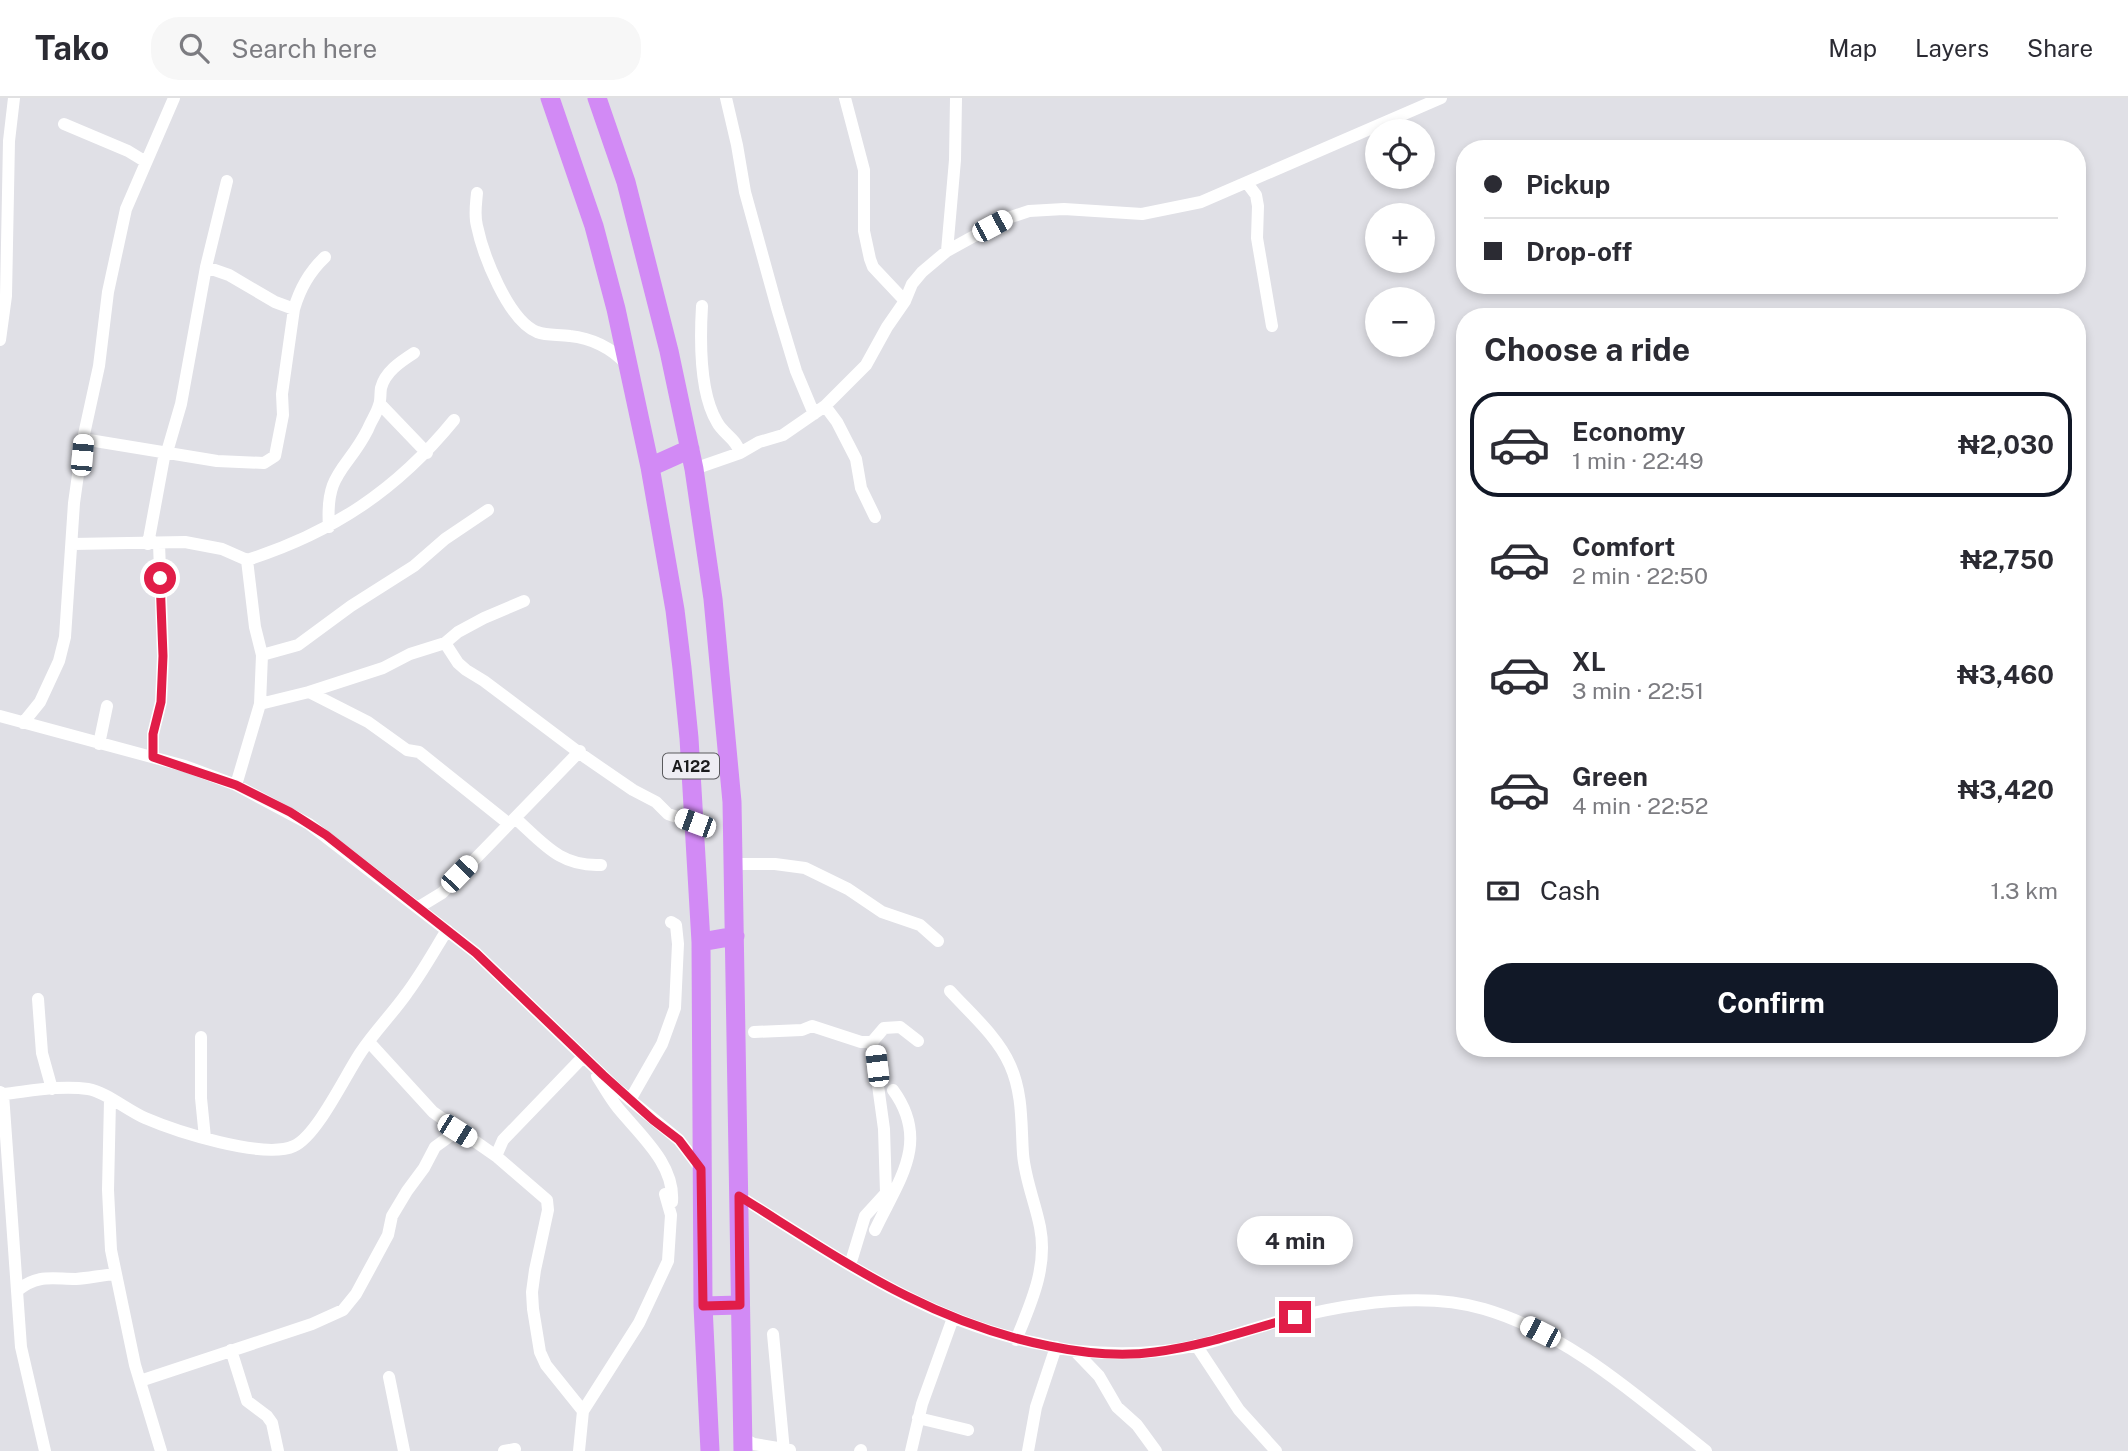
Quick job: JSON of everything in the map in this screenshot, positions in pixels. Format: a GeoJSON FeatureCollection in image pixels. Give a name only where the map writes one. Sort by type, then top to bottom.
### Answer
{"type":"FeatureCollection","features":[{"type":"Feature","properties":{"kind":"highway","name":"A122"},"geometry":{"type":"LineString","coordinates":[[550,98],[594,226],[615,345],[629,367],[675,610],[690,738],[701,942],[703,1306],[710,1451]]}},
{"type":"Feature","properties":{"kind":"highway","name":"A122"},"geometry":{"type":"LineString","coordinates":[[597,98],[626,182],[659,308],[694,470],[713,599],[730,764],[734,864],[743,1445]]}},
{"type":"Feature","properties":{"kind":"highway"},"geometry":{"type":"LineString","coordinates":[[650,467],[690,449]]}},
{"type":"Feature","properties":{"kind":"highway"},"geometry":{"type":"LineString","coordinates":[[701,942],[735,936]]}},
{"type":"Feature","properties":{"kind":"highway"},"geometry":{"type":"LineString","coordinates":[[703,1306],[740,1305]]}},
{"type":"Feature","properties":{"kind":"street"},"geometry":{"type":"LineString","coordinates":[[0,340],[6,296],[5,133],[14,98]]}},
{"type":"Feature","properties":{"kind":"street"},"geometry":{"type":"LineString","coordinates":[[23,723],[40,702],[59,661],[68,621],[74,503],[83,439],[99,366],[108,292],[126,209],[174,98]]}},
{"type":"Feature","properties":{"kind":"street"},"geometry":{"type":"LineString","coordinates":[[726,98],[745,192],[796,372],[819,410],[837,422],[856,459],[862,488],[875,517]]}},
{"type":"Feature","properties":{"kind":"street"},"geometry":{"type":"LineString","coordinates":[[845,98],[864,170],[864,230],[870,259],[873,267],[905,301]]}},
{"type":"Feature","properties":{"kind":"street"},"geometry":{"type":"LineString","coordinates":[[947,251],[955,160],[956,98]]}},
{"type":"Feature","properties":{"kind":"street"},"geometry":{"type":"LineString","coordinates":[[694,470],[740,453],[759,442],[791,432],[819,410],[866,365],[917,278],[947,251],[1005,219],[1029,211],[1064,209],[1142,214],[1201,202],[1441,98]]}},
{"type":"Feature","properties":{"kind":"street"},"geometry":{"type":"LineString","coordinates":[[64,124],[128,151],[146,162]]}},
{"type":"Feature","properties":{"kind":"street"},"geometry":{"type":"LineString","coordinates":[[153,757],[153,734],[161,702],[163,656],[154,544],[166,452],[181,404],[206,267],[227,181]]}},
{"type":"Feature","properties":{"kind":"street"},"geometry":{"type":"LineString","coordinates":[[1247,183],[1256,195],[1258,206],[1257,238],[1272,326]]}},
{"type":"Feature","properties":{"kind":"street"},"geometry":{"type":"LineString","coordinates":[[477,193],[475,212],[482,247],[500,291],[513,310],[535,331],[615,345]]}},
{"type":"Feature","properties":{"kind":"street"},"geometry":{"type":"LineString","coordinates":[[83,439],[217,461],[264,463],[275,456],[284,415],[282,394],[294,309],[298,295],[313,269],[326,257]]}},
{"type":"Feature","properties":{"kind":"street"},"geometry":{"type":"LineString","coordinates":[[206,267],[229,275],[275,302],[294,309]]}},
{"type":"Feature","properties":{"kind":"street"},"geometry":{"type":"LineString","coordinates":[[702,306],[700,335],[708,399],[716,421],[738,445],[740,453]]}},
{"type":"Feature","properties":{"kind":"street"},"geometry":{"type":"LineString","coordinates":[[328,527],[327,509],[333,482],[363,438],[380,404],[382,386],[388,376],[398,363],[414,353]]}},
{"type":"Feature","properties":{"kind":"street"},"geometry":{"type":"LineString","coordinates":[[380,404],[427,453]]}},
{"type":"Feature","properties":{"kind":"street"},"geometry":{"type":"LineString","coordinates":[[72,544],[203,545],[247,560],[328,527],[381,493],[427,453],[454,420]]}},
{"type":"Feature","properties":{"kind":"street"},"geometry":{"type":"LineString","coordinates":[[262,655],[298,645],[351,606],[414,566],[445,539],[488,510]]}},
{"type":"Feature","properties":{"kind":"street"},"geometry":{"type":"LineString","coordinates":[[236,785],[260,704],[262,655],[255,627],[247,560]]}},
{"type":"Feature","properties":{"kind":"street"},"geometry":{"type":"LineString","coordinates":[[260,704],[309,692],[383,668],[410,654],[445,642],[484,618],[524,601]]}},
{"type":"Feature","properties":{"kind":"street"},"geometry":{"type":"LineString","coordinates":[[445,642],[450,653],[466,670],[633,790],[656,802],[665,812],[695,823]]}},
{"type":"Feature","properties":{"kind":"street"},"geometry":{"type":"LineString","coordinates":[[309,692],[368,722],[407,750],[419,752],[566,860],[583,866],[601,865]]}},
{"type":"Feature","properties":{"kind":"street"},"geometry":{"type":"LineString","coordinates":[[99,744],[107,705]]}},
{"type":"Feature","properties":{"kind":"street"},"geometry":{"type":"LineString","coordinates":[[0,716],[153,757],[236,785],[309,824],[419,907],[496,972],[585,1059],[679,1140],[701,1169]]}},
{"type":"Feature","properties":{"kind":"street"},"geometry":{"type":"LineString","coordinates":[[419,907],[442,893],[580,751]]}},
{"type":"Feature","properties":{"kind":"street"},"geometry":{"type":"LineString","coordinates":[[734,864],[775,864],[804,868],[848,889],[882,912],[920,925],[938,941]]}},
{"type":"Feature","properties":{"kind":"street"},"geometry":{"type":"LineString","coordinates":[[630,1100],[662,1044],[675,1008],[678,944],[676,925],[671,922]]}},
{"type":"Feature","properties":{"kind":"street"},"geometry":{"type":"LineString","coordinates":[[44,1451],[21,1347],[18,1290],[6,1223],[2,1093],[89,1089],[100,1092],[145,1118],[205,1138],[259,1150],[294,1146],[310,1133],[369,1042],[408,992],[447,930]]}},
{"type":"Feature","properties":{"kind":"street"},"geometry":{"type":"LineString","coordinates":[[950,990],[995,1041],[1010,1064],[1022,1112],[1023,1156],[1040,1226],[1042,1247],[1040,1276],[1016,1340]]}},
{"type":"Feature","properties":{"kind":"street"},"geometry":{"type":"LineString","coordinates":[[38,999],[42,1053],[52,1089]]}},
{"type":"Feature","properties":{"kind":"street"},"geometry":{"type":"LineString","coordinates":[[754,1032],[802,1030],[812,1026],[861,1042],[872,1042]]}},
{"type":"Feature","properties":{"kind":"street"},"geometry":{"type":"LineString","coordinates":[[850,1265],[865,1216],[886,1193],[884,1129],[872,1042],[884,1028],[900,1027],[918,1041]]}},
{"type":"Feature","properties":{"kind":"street"},"geometry":{"type":"LineString","coordinates":[[201,1037],[201,1098],[205,1138]]}},
{"type":"Feature","properties":{"kind":"street"},"geometry":{"type":"LineString","coordinates":[[369,1042],[433,1112],[490,1152],[547,1200],[548,1210],[533,1281],[533,1310],[540,1352],[546,1365],[583,1411]]}},
{"type":"Feature","properties":{"kind":"street"},"geometry":{"type":"LineString","coordinates":[[490,1152],[585,1059]]}},
{"type":"Feature","properties":{"kind":"street"},"geometry":{"type":"LineString","coordinates":[[579,1451],[583,1411],[655,1280],[671,1215],[672,1196],[667,1172],[659,1158],[616,1106],[585,1059]]}},
{"type":"Feature","properties":{"kind":"street"},"geometry":{"type":"LineString","coordinates":[[875,1230],[901,1181],[911,1148],[912,1132],[907,1114],[893,1090]]}},
{"type":"Feature","properties":{"kind":"street"},"geometry":{"type":"LineString","coordinates":[[110,1100],[109,1224],[116,1274],[139,1381],[161,1451]]}},
{"type":"Feature","properties":{"kind":"street"},"geometry":{"type":"LineString","coordinates":[[139,1381],[333,1316],[350,1304],[388,1235],[392,1216],[407,1191],[435,1147],[457,1131]]}},
{"type":"Feature","properties":{"kind":"street"},"geometry":{"type":"LineString","coordinates":[[679,1140],[702,1142]]}},
{"type":"Feature","properties":{"kind":"street"},"geometry":{"type":"LineString","coordinates":[[665,1195],[671,1215]]}},
{"type":"Feature","properties":{"kind":"street"},"geometry":{"type":"LineString","coordinates":[[739,1196],[914,1301],[1016,1340],[1075,1351],[1135,1354],[1196,1345],[1295,1317],[1394,1301],[1438,1301],[1483,1309],[1555,1339],[1619,1382],[1706,1451]]}},
{"type":"Feature","properties":{"kind":"street"},"geometry":{"type":"LineString","coordinates":[[18,1290],[30,1280],[78,1279],[116,1274]]}},
{"type":"Feature","properties":{"kind":"street"},"geometry":{"type":"LineString","coordinates":[[911,1451],[918,1418],[954,1318]]}},
{"type":"Feature","properties":{"kind":"street"},"geometry":{"type":"LineString","coordinates":[[743,1445],[754,1444],[787,1450],[773,1335]]}},
{"type":"Feature","properties":{"kind":"street"},"geometry":{"type":"LineString","coordinates":[[1196,1345],[1239,1410],[1276,1451]]}},
{"type":"Feature","properties":{"kind":"street"},"geometry":{"type":"LineString","coordinates":[[1028,1451],[1036,1407],[1056,1347]]}},
{"type":"Feature","properties":{"kind":"street"},"geometry":{"type":"LineString","coordinates":[[231,1350],[247,1401],[272,1423],[278,1451]]}},
{"type":"Feature","properties":{"kind":"street"},"geometry":{"type":"LineString","coordinates":[[1075,1351],[1099,1376],[1117,1407],[1137,1425],[1156,1451]]}},
{"type":"Feature","properties":{"kind":"street"},"geometry":{"type":"LineString","coordinates":[[389,1377],[404,1451]]}},
{"type":"Feature","properties":{"kind":"street"},"geometry":{"type":"LineString","coordinates":[[918,1418],[968,1430]]}},
{"type":"Feature","properties":{"kind":"route"},"geometry":{"type":"LineString","coordinates":[[160,578],[163,656],[161,702],[153,734],[153,757],[223,779],[263,797],[326,835],[476,953],[555,1031],[653,1120],[679,1140],[701,1169],[703,1306],[740,1305],[739,1196],[914,1301],[985,1331],[1016,1340],[1075,1351],[1135,1354],[1196,1345],[1295,1317]]}}]}
